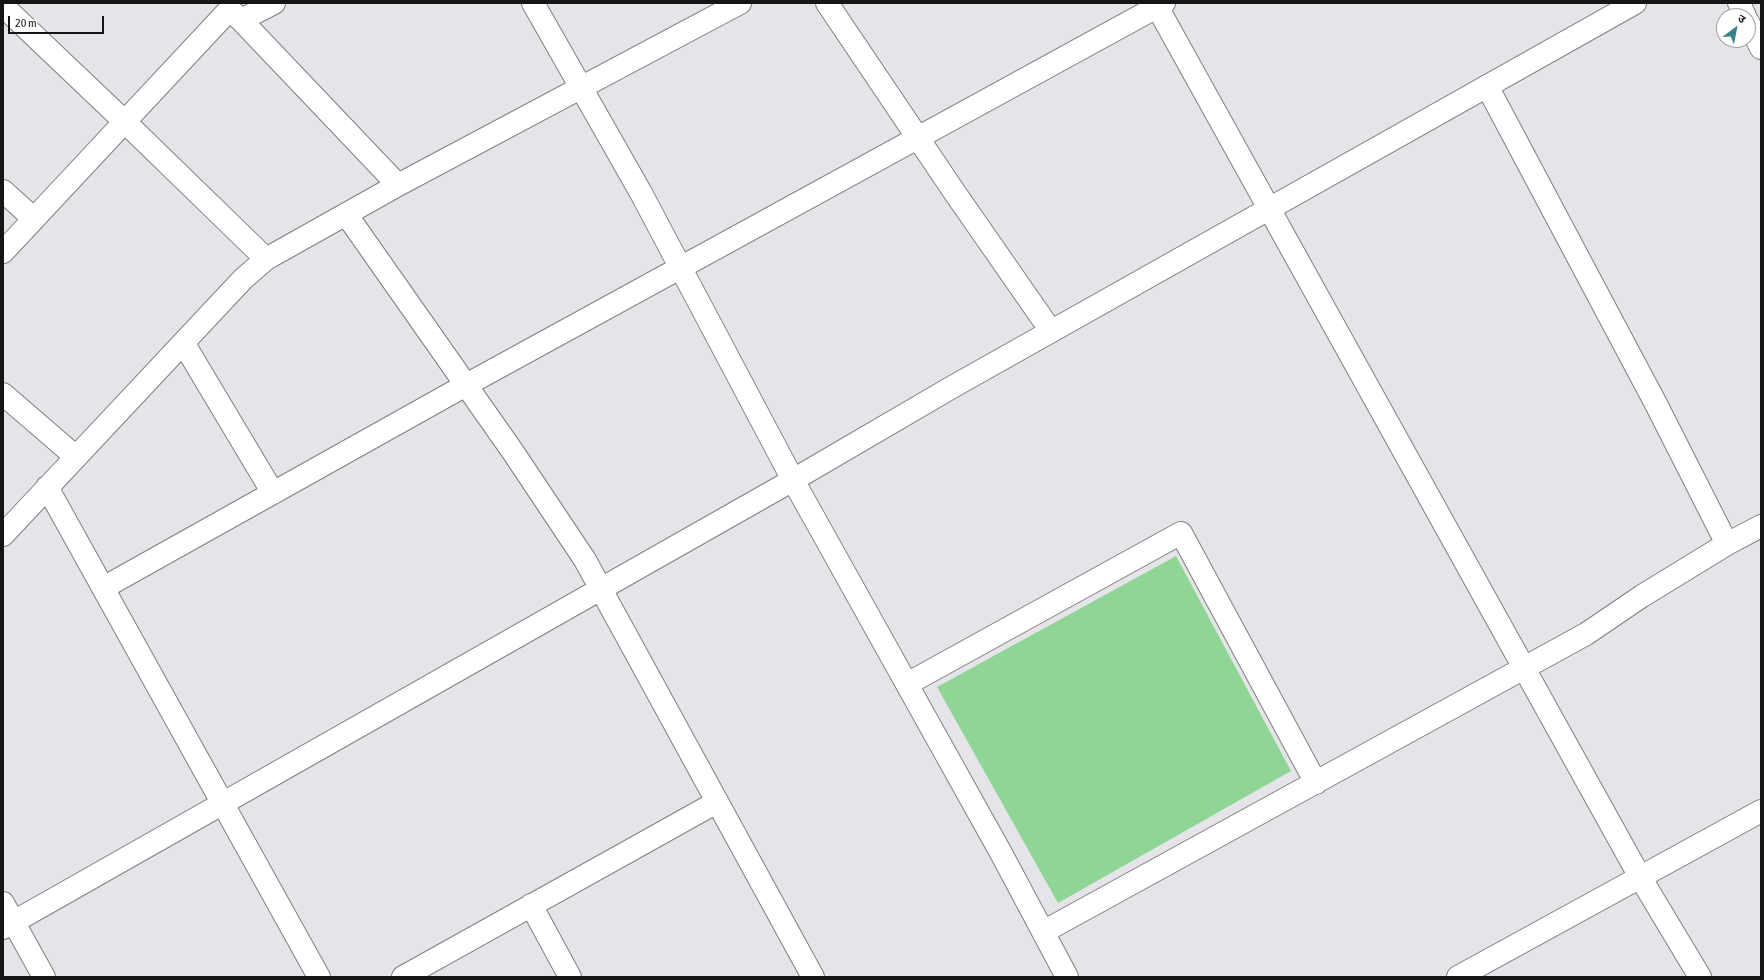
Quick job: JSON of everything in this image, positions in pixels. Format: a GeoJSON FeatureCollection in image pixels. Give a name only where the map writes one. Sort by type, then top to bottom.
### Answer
{"type":"FeatureCollection","features":[{"type":"Feature","properties":{"kind":"street"},"geometry":{"type":"LineString","coordinates":[[3,252],[231,11],[274,3]]}},
{"type":"Feature","properties":{"kind":"street"},"geometry":{"type":"LineString","coordinates":[[533,3],[680,267],[793,480],[907,684],[1067,977]]}},
{"type":"Feature","properties":{"kind":"street"},"geometry":{"type":"LineString","coordinates":[[3,535],[184,344],[243,279],[266,259],[398,185],[582,89],[740,3]]}},
{"type":"Feature","properties":{"kind":"street"},"geometry":{"type":"LineString","coordinates":[[827,3],[917,137],[1051,331]]}},
{"type":"Feature","properties":{"kind":"street"},"geometry":{"type":"LineString","coordinates":[[8,925],[793,480],[1051,331],[1635,3]]}},
{"type":"Feature","properties":{"kind":"street"},"geometry":{"type":"LineString","coordinates":[[103,588],[466,385],[1158,4],[1269,208],[1640,877],[1700,977]]}},
{"type":"Feature","properties":{"kind":"street"},"geometry":{"type":"LineString","coordinates":[[3,6],[126,122],[266,259]]}},
{"type":"Feature","properties":{"kind":"street"},"geometry":{"type":"LineString","coordinates":[[231,11],[398,185]]}},
{"type":"Feature","properties":{"kind":"street"},"geometry":{"type":"LineString","coordinates":[[1756,38],[1761,48]]}},
{"type":"Feature","properties":{"kind":"street"},"geometry":{"type":"LineString","coordinates":[[1487,86],[1656,404],[1727,544]]}},
{"type":"Feature","properties":{"kind":"street"},"geometry":{"type":"LineString","coordinates":[[3,191],[34,219]]}},
{"type":"Feature","properties":{"kind":"street"},"geometry":{"type":"LineString","coordinates":[[346,214],[513,452],[585,560],[813,977]]}},
{"type":"Feature","properties":{"kind":"street"},"geometry":{"type":"LineString","coordinates":[[184,344],[273,493]]}},
{"type":"Feature","properties":{"kind":"street"},"geometry":{"type":"LineString","coordinates":[[3,394],[76,457]]}},
{"type":"Feature","properties":{"kind":"street"},"geometry":{"type":"LineString","coordinates":[[47,487],[319,977]]}},
{"type":"Feature","properties":{"kind":"street"},"geometry":{"type":"LineString","coordinates":[[1043,932],[1586,634],[1642,596],[1727,544],[1761,526]]}},
{"type":"Feature","properties":{"kind":"street"},"geometry":{"type":"LineString","coordinates":[[907,684],[1181,533],[1316,783]]}},
{"type":"Feature","properties":{"kind":"street"},"geometry":{"type":"LineString","coordinates":[[403,977],[717,802]]}},
{"type":"Feature","properties":{"kind":"street"},"geometry":{"type":"LineString","coordinates":[[1458,977],[1761,811]]}},
{"type":"Feature","properties":{"kind":"street"},"geometry":{"type":"LineString","coordinates":[[3,903],[8,925],[44,977]]}},
{"type":"Feature","properties":{"kind":"street"},"geometry":{"type":"LineString","coordinates":[[531,905],[570,977]]}},
{"type":"Feature","properties":{"kind":"green space"},"geometry":{"type":"Polygon","coordinates":[[[1176,556],[1291,771],[1058,903],[937,687],[1176,556]]]}}]}
